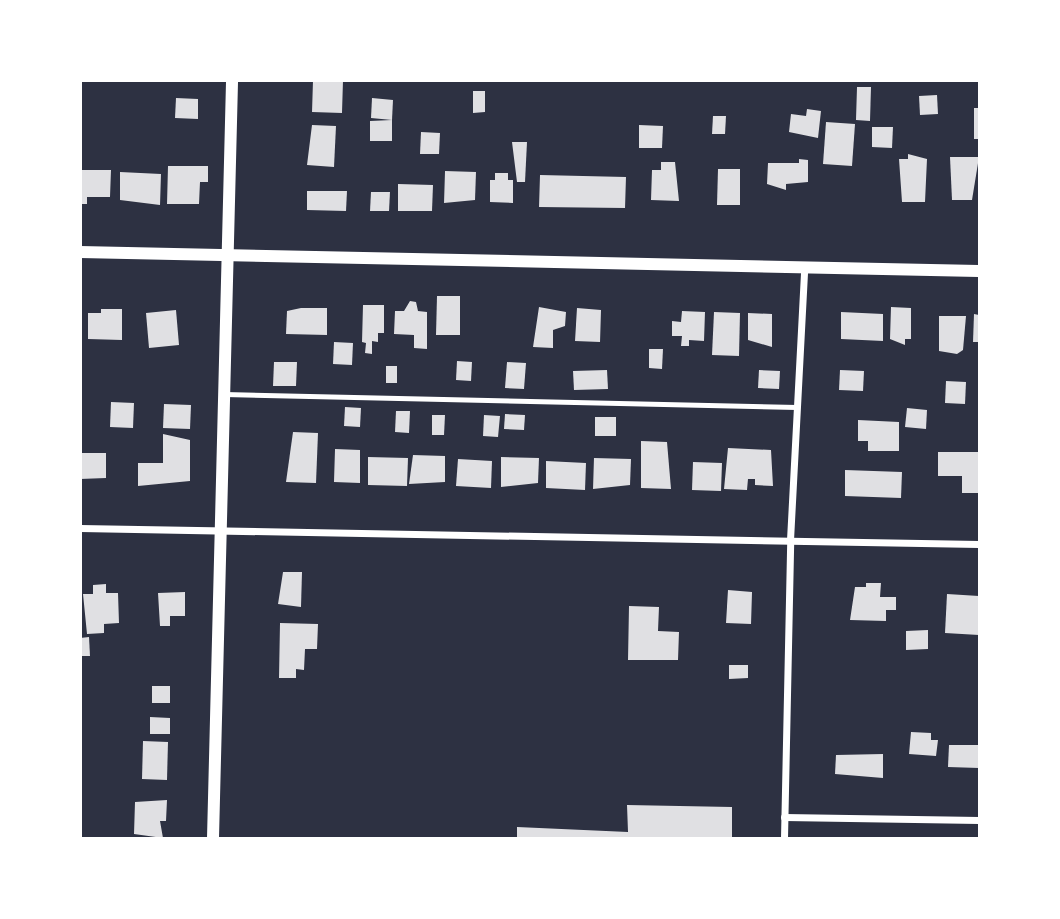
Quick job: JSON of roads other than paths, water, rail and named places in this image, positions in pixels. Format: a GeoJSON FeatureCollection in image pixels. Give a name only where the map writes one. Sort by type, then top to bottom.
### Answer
{"type":"FeatureCollection","features":[{"type":"Feature","properties":{"kind":"street"},"geometry":{"type":"LineString","coordinates":[[213,838],[232,80]]}},
{"type":"Feature","properties":{"kind":"street"},"geometry":{"type":"LineString","coordinates":[[80,252],[979,271]]}},
{"type":"Feature","properties":{"kind":"street"},"geometry":{"type":"LineString","coordinates":[[784,838],[790,540],[804,269]]}},
{"type":"Feature","properties":{"kind":"street"},"geometry":{"type":"LineString","coordinates":[[80,528],[979,544]]}},
{"type":"Feature","properties":{"kind":"street"},"geometry":{"type":"LineString","coordinates":[[784,817],[979,820]]}},
{"type":"Feature","properties":{"kind":"lane"},"geometry":{"type":"LineString","coordinates":[[224,394],[797,407]]}}]}
